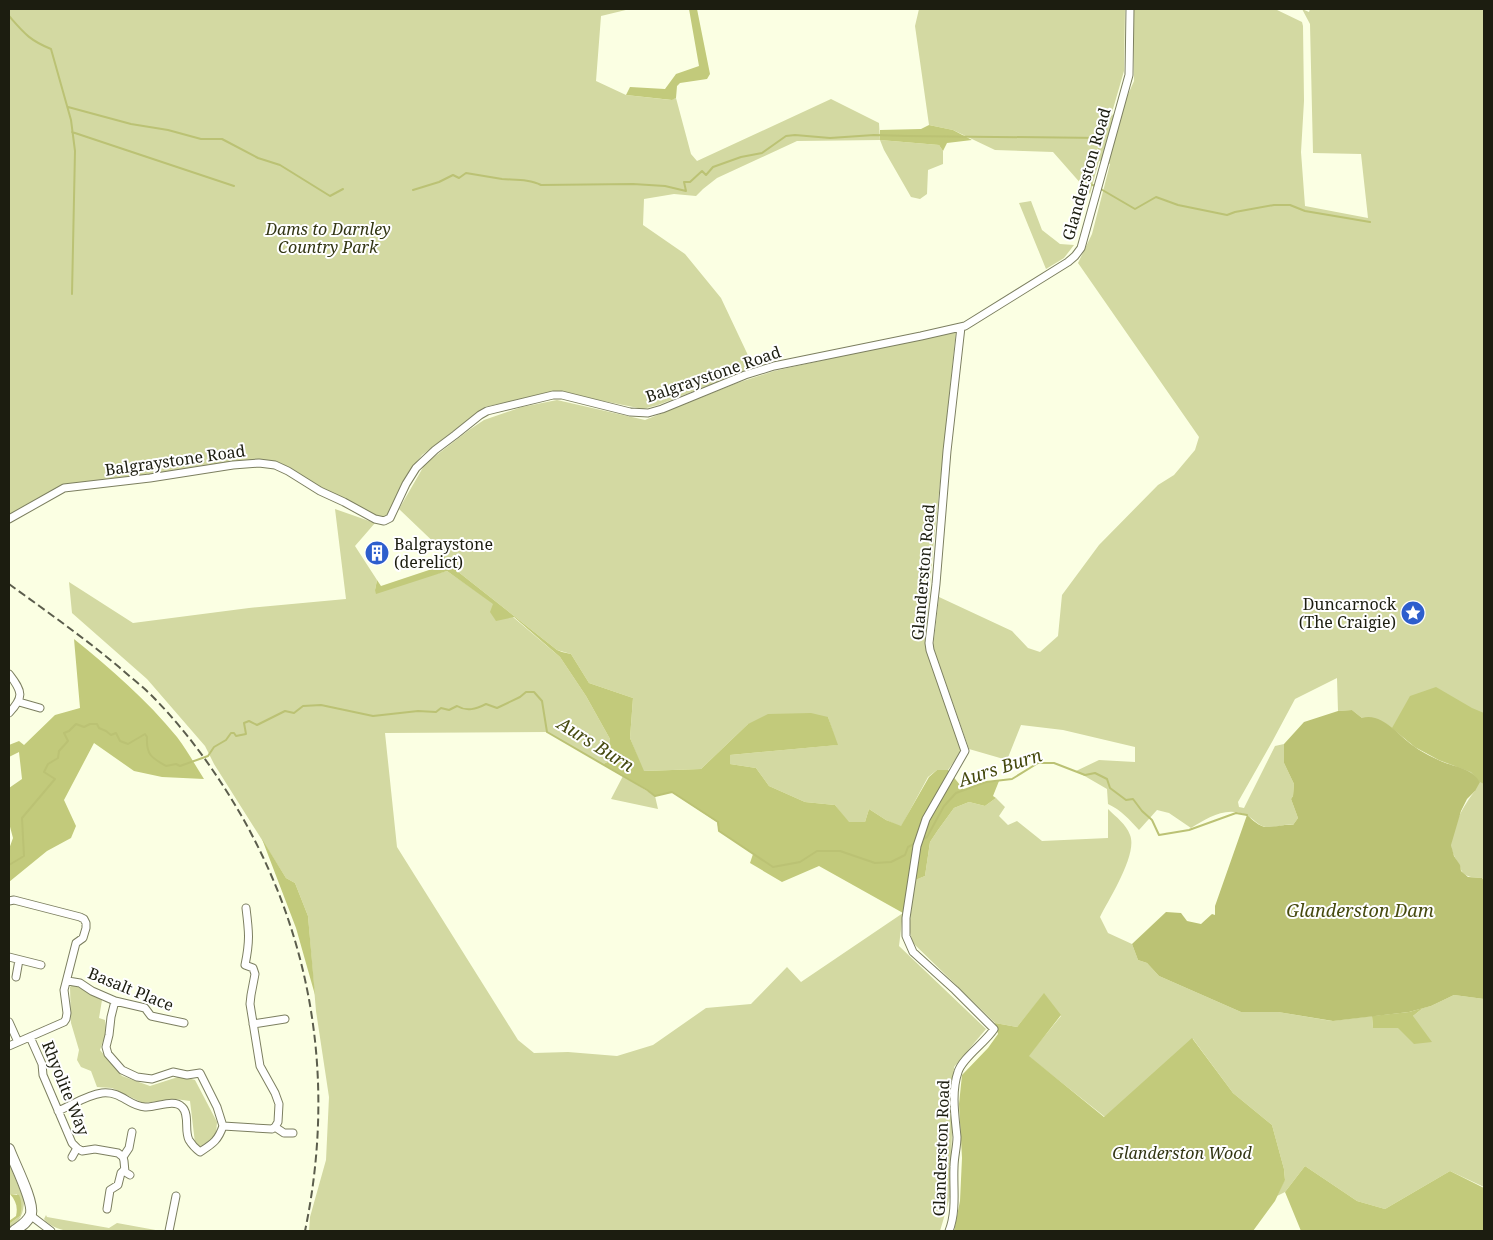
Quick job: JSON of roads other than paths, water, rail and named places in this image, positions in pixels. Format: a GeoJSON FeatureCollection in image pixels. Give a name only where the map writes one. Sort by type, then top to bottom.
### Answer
{"type":"FeatureCollection","features":[{"type":"Feature","properties":{"kind":"street","name":"Glanderston Road"},"geometry":{"type":"LineString","coordinates":[[949,1231],[955,1203],[954,1167],[957,1140],[955,1088],[957,1073],[961,1065],[982,1044],[994,1028],[913,952],[906,936],[906,918],[917,846],[926,819],[965,751],[929,643],[961,327],[1068,262],[1080,248],[1129,75],[1130,9]]}},
{"type":"Feature","properties":{"kind":"street","name":"Balgraystone Road"},"geometry":{"type":"LineString","coordinates":[[9,519],[64,488],[259,463],[276,465],[320,491],[375,519],[384,521],[390,518],[406,484],[424,459],[480,414],[487,411],[544,397],[562,395],[630,412],[648,413],[745,375],[774,366],[961,327]]}},
{"type":"Feature","properties":{"kind":"street"},"geometry":{"type":"LineString","coordinates":[[9,674],[20,696],[19,702],[9,713]]}},
{"type":"Feature","properties":{"kind":"street"},"geometry":{"type":"LineString","coordinates":[[19,702],[40,708]]}},
{"type":"Feature","properties":{"kind":"street"},"geometry":{"type":"LineString","coordinates":[[9,901],[14,900],[84,919],[86,923],[83,938],[76,943],[68,981],[64,990],[67,1013],[64,1022],[9,1046]]}},
{"type":"Feature","properties":{"kind":"street"},"geometry":{"type":"LineString","coordinates":[[223,1126],[267,1130],[275,1127],[278,1122],[279,1104],[260,1066],[253,1024],[251,995],[255,974],[253,968],[245,965],[250,935],[246,908]]}},
{"type":"Feature","properties":{"kind":"street"},"geometry":{"type":"LineString","coordinates":[[9,957],[41,965]]}},
{"type":"Feature","properties":{"kind":"street"},"geometry":{"type":"LineString","coordinates":[[16,977],[19,960]]}},
{"type":"Feature","properties":{"kind":"street","name":"Basalt Place"},"geometry":{"type":"LineString","coordinates":[[68,981],[80,983],[115,1001],[145,1008],[151,1016],[184,1023]]}},
{"type":"Feature","properties":{"kind":"street"},"geometry":{"type":"LineString","coordinates":[[58,1111],[96,1094],[104,1093],[120,1095],[136,1106],[152,1107],[175,1103],[185,1109],[188,1139],[200,1152],[215,1142],[220,1136],[223,1126],[217,1108],[200,1073],[187,1075],[173,1072],[152,1079],[137,1077],[122,1070],[108,1054],[106,1047],[110,1017],[115,1001]]}},
{"type":"Feature","properties":{"kind":"street"},"geometry":{"type":"LineString","coordinates":[[253,1024],[286,1019]]}},
{"type":"Feature","properties":{"kind":"street"},"geometry":{"type":"LineString","coordinates":[[9,1022],[18,1042]]}},
{"type":"Feature","properties":{"kind":"street","name":"Rhyolite Way"},"geometry":{"type":"LineString","coordinates":[[30,1037],[42,1064],[43,1075],[72,1143],[82,1150],[95,1149],[118,1153],[123,1157]]}},
{"type":"Feature","properties":{"kind":"street"},"geometry":{"type":"LineString","coordinates":[[275,1127],[284,1133],[293,1133]]}},
{"type":"Feature","properties":{"kind":"street"},"geometry":{"type":"LineString","coordinates":[[107,1209],[110,1190],[118,1185],[121,1173],[124,1170],[123,1157],[129,1148],[132,1132]]}},
{"type":"Feature","properties":{"kind":"street","name":"Rhyolite Way"},"geometry":{"type":"LineString","coordinates":[[72,1156],[77,1148]]}},
{"type":"Feature","properties":{"kind":"street"},"geometry":{"type":"LineString","coordinates":[[9,1149],[31,1202],[30,1215],[24,1224],[14,1231]]}},
{"type":"Feature","properties":{"kind":"street"},"geometry":{"type":"LineString","coordinates":[[124,1170],[130,1175]]}},
{"type":"Feature","properties":{"kind":"street"},"geometry":{"type":"LineString","coordinates":[[169,1231],[176,1196]]}},
{"type":"Feature","properties":{"kind":"street"},"geometry":{"type":"LineString","coordinates":[[30,1215],[51,1231]]}},
{"type":"Feature","properties":{"kind":"water","name":"Glanderston Dam"},"geometry":{"type":"Polygon","coordinates":[[[1352,710],[1362,718],[1370,717],[1384,722],[1421,751],[1443,762],[1468,771],[1480,782],[1467,799],[1461,811],[1451,845],[1461,871],[1468,877],[1482,878],[1484,881],[1484,999],[1454,995],[1431,1006],[1409,1012],[1333,1021],[1278,1012],[1241,1012],[1159,976],[1147,963],[1138,960],[1132,944],[1166,912],[1181,913],[1187,921],[1201,924],[1212,914],[1215,915],[1215,906],[1247,815],[1265,827],[1293,825],[1298,818],[1291,799],[1294,784],[1284,763],[1284,744],[1304,722],[1338,711],[1352,710]]]}},
{"type":"Feature","properties":{"kind":"waterway"},"geometry":{"type":"LineString","coordinates":[[9,16],[27,36],[51,49],[71,120],[75,151],[72,294]]}},
{"type":"Feature","properties":{"kind":"waterway"},"geometry":{"type":"LineString","coordinates":[[68,107],[131,124],[168,130],[201,139],[222,139],[258,158],[280,165],[330,196],[343,189]]}},
{"type":"Feature","properties":{"kind":"waterway"},"geometry":{"type":"LineString","coordinates":[[72,132],[234,186]]}},
{"type":"Feature","properties":{"kind":"waterway"},"geometry":{"type":"LineString","coordinates":[[413,190],[439,182],[453,175],[459,178],[466,173],[527,181],[541,185],[633,184],[665,186],[686,191],[684,182],[690,182],[702,171],[706,175],[713,167],[741,157],[762,153],[786,136],[795,135],[830,138],[874,135],[1102,138],[1090,184],[1095,186]]}},
{"type":"Feature","properties":{"kind":"waterway"},"geometry":{"type":"LineString","coordinates":[[1099,188],[1135,209],[1156,197],[1178,205],[1227,215],[1274,205],[1290,205],[1305,211],[1370,222]]}},
{"type":"Feature","properties":{"kind":"waterway","name":"Aurs Burn"},"geometry":{"type":"LineString","coordinates":[[9,865],[24,856],[22,818],[55,779],[44,772],[48,764],[58,758],[59,751],[68,741],[64,733],[76,724],[84,727],[90,724],[97,724],[99,728],[111,735],[116,733],[120,741],[128,744],[145,734],[149,752],[154,758],[166,766],[176,764],[180,766],[208,756],[214,747],[226,740],[231,733],[234,733],[236,736],[246,734],[244,723],[249,721],[257,725],[285,711],[294,713],[303,706],[321,705],[373,716],[418,711],[436,712],[441,708],[449,710],[457,706],[464,709],[472,709],[486,704],[497,708],[526,692],[534,692],[542,701],[547,732],[655,796],[672,792],[718,822],[719,831],[773,867],[800,862],[817,851],[840,851],[875,863],[891,862],[905,855],[908,847],[916,843]]}},
{"type":"Feature","properties":{"kind":"waterway","name":"Aurs Burn"},"geometry":{"type":"LineString","coordinates":[[923,839],[927,837],[944,806],[956,793],[986,782],[1012,779],[1038,763],[1054,763],[1085,775],[1095,773],[1107,779],[1110,788],[1126,800],[1133,799],[1152,820],[1159,835],[1189,830],[1236,813],[1247,815]]}},
{"type":"Feature","properties":{"kind":"railway"},"geometry":{"type":"LineString","coordinates":[[9,584],[119,667],[152,696],[173,719],[198,749],[220,781],[251,833],[276,886],[295,941],[309,997],[316,1055],[318,1113],[315,1172],[305,1231]]}},
{"type":"Feature","properties":{"kind":"place","name":"Balgraystone (derelict)"},"geometry":{"type":"Point","coordinates":[377,553]}},
{"type":"Feature","properties":{"kind":"place","name":"Duncarnock (The Craigie)"},"geometry":{"type":"Point","coordinates":[1413,613]}},
{"type":"Feature","properties":{"kind":"park label","name":"Dams to Darnley Country Park"},"geometry":{"type":"Point","coordinates":[328,238]}},
{"type":"Feature","properties":{"kind":"park label","name":"Glanderston Wood"},"geometry":{"type":"Point","coordinates":[1182,1153]}}]}
